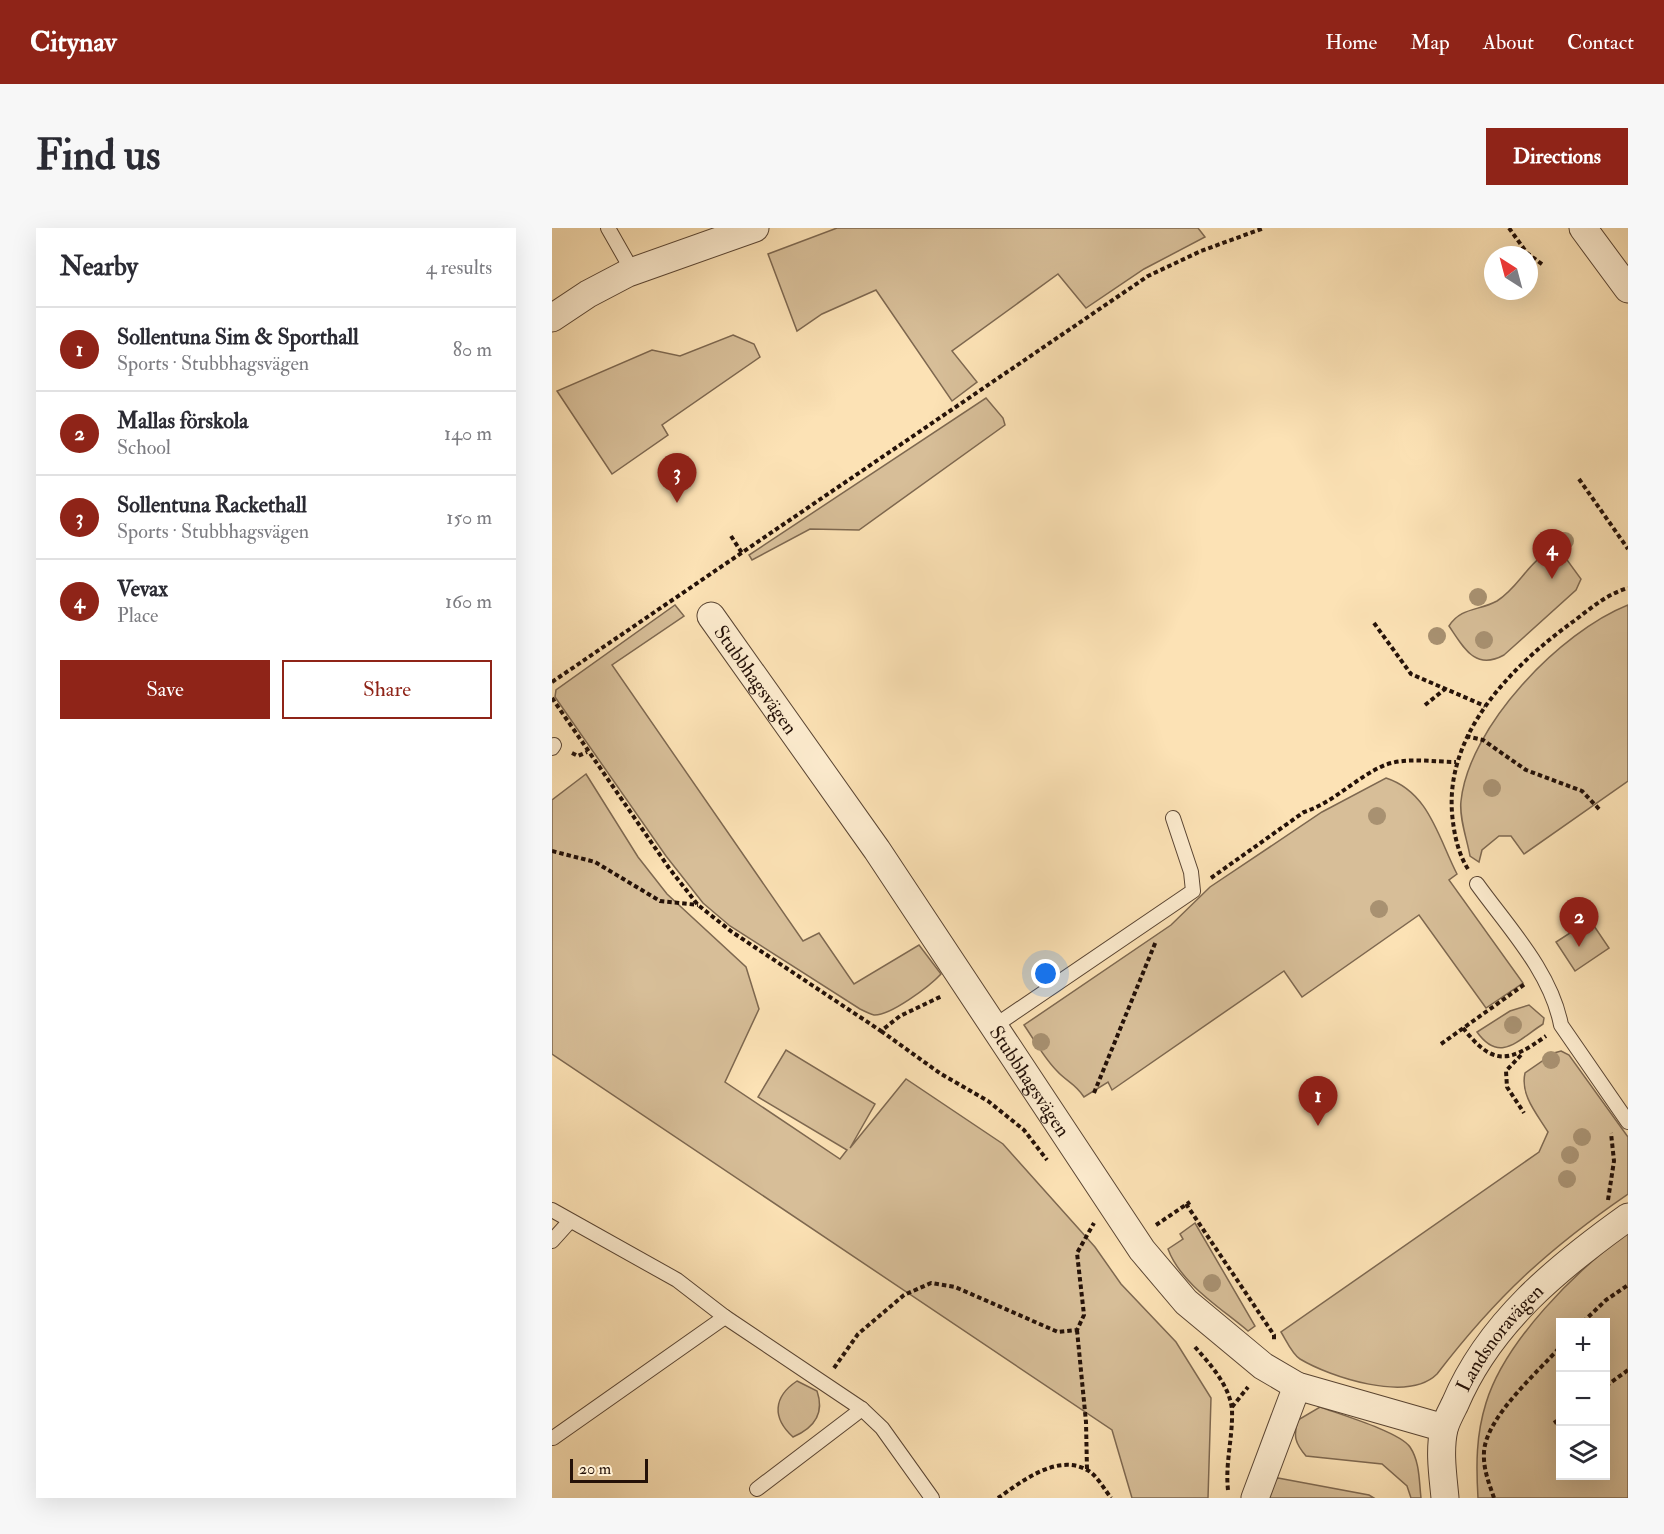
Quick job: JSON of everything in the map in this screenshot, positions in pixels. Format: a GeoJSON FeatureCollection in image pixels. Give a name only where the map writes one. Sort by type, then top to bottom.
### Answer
{"type":"FeatureCollection","features":[{"type":"Feature","properties":{"kind":"street"},"geometry":{"type":"LineString","coordinates":[[552,318],[588,294],[633,272],[754,228]]}},
{"type":"Feature","properties":{"kind":"street"},"geometry":{"type":"LineString","coordinates":[[1583,228],[1628,289]]}},
{"type":"Feature","properties":{"kind":"street","name":"Stubbhagsvägen"},"geometry":{"type":"LineString","coordinates":[[711,616],[877,850],[963,984],[1142,1250],[1186,1302],[1263,1366],[1297,1386],[1444,1428]]}},
{"type":"Feature","properties":{"kind":"street","name":"Landsnoravägen"},"geometry":{"type":"LineString","coordinates":[[1445,1498],[1442,1460],[1444,1428],[1463,1384],[1485,1348],[1530,1295],[1618,1211]]}},
{"type":"Feature","properties":{"kind":"street"},"geometry":{"type":"LineString","coordinates":[[1242,1496],[1297,1386]]}},
{"type":"Feature","properties":{"kind":"lane"},"geometry":{"type":"LineString","coordinates":[[608,228],[633,272]]}},
{"type":"Feature","properties":{"kind":"lane"},"geometry":{"type":"LineString","coordinates":[[993,1028],[1193,891],[1191,872],[1173,818]]}},
{"type":"Feature","properties":{"kind":"lane"},"geometry":{"type":"LineString","coordinates":[[1477,884],[1540,972],[1557,1006],[1561,1025],[1628,1122]]}},
{"type":"Feature","properties":{"kind":"lane"},"geometry":{"type":"LineString","coordinates":[[552,1210],[677,1280],[725,1317],[862,1409],[882,1428],[932,1498]]}},
{"type":"Feature","properties":{"kind":"lane"},"geometry":{"type":"LineString","coordinates":[[552,1241],[570,1221]]}},
{"type":"Feature","properties":{"kind":"lane"},"geometry":{"type":"LineString","coordinates":[[553,1438],[725,1317]]}},
{"type":"Feature","properties":{"kind":"lane"},"geometry":{"type":"LineString","coordinates":[[758,1489],[862,1409]]}},
{"type":"Feature","properties":{"kind":"path"},"geometry":{"type":"LineString","coordinates":[[552,682],[1148,276],[1201,251],[1264,228]]}},
{"type":"Feature","properties":{"kind":"path"},"geometry":{"type":"LineString","coordinates":[[1509,228],[1527,253],[1543,265]]}},
{"type":"Feature","properties":{"kind":"path"},"geometry":{"type":"LineString","coordinates":[[1579,479],[1628,549]]}},
{"type":"Feature","properties":{"kind":"path"},"geometry":{"type":"LineString","coordinates":[[731,536],[742,553]]}},
{"type":"Feature","properties":{"kind":"path"},"geometry":{"type":"LineString","coordinates":[[1477,884],[1464,863],[1455,837],[1449,800],[1456,762],[1466,736],[1496,691],[1551,637],[1613,593],[1628,588]]}},
{"type":"Feature","properties":{"kind":"path"},"geometry":{"type":"LineString","coordinates":[[1374,623],[1411,674],[1485,706]]}},
{"type":"Feature","properties":{"kind":"path"},"geometry":{"type":"LineString","coordinates":[[1425,705],[1445,689]]}},
{"type":"Feature","properties":{"kind":"path"},"geometry":{"type":"LineString","coordinates":[[552,698],[698,905],[732,932],[881,1031],[941,1074],[988,1101],[1024,1130],[1050,1163]]}},
{"type":"Feature","properties":{"kind":"path"},"geometry":{"type":"LineString","coordinates":[[1466,736],[1483,740],[1526,770],[1582,791],[1600,810]]}},
{"type":"Feature","properties":{"kind":"path"},"geometry":{"type":"LineString","coordinates":[[1193,891],[1304,812],[1321,807],[1386,765],[1410,762],[1456,762]]}},
{"type":"Feature","properties":{"kind":"path"},"geometry":{"type":"LineString","coordinates":[[552,851],[595,862],[660,901],[698,905]]}},
{"type":"Feature","properties":{"kind":"path"},"geometry":{"type":"LineString","coordinates":[[1094,1093],[1161,930],[1178,901]]}},
{"type":"Feature","properties":{"kind":"path"},"geometry":{"type":"LineString","coordinates":[[1441,1044],[1540,972]]}},
{"type":"Feature","properties":{"kind":"path"},"geometry":{"type":"LineString","coordinates":[[881,1031],[900,1016],[963,984]]}},
{"type":"Feature","properties":{"kind":"path"},"geometry":{"type":"LineString","coordinates":[[1524,1113],[1507,1087],[1506,1071],[1521,1054],[1561,1025]]}},
{"type":"Feature","properties":{"kind":"path"},"geometry":{"type":"LineString","coordinates":[[1463,1028],[1479,1048],[1492,1055],[1521,1054]]}},
{"type":"Feature","properties":{"kind":"path"},"geometry":{"type":"LineString","coordinates":[[1610,1130],[1618,1211]]}},
{"type":"Feature","properties":{"kind":"path"},"geometry":{"type":"LineString","coordinates":[[1154,1227],[1188,1203],[1274,1335],[1275,1351]]}},
{"type":"Feature","properties":{"kind":"path"},"geometry":{"type":"LineString","coordinates":[[1088,1214],[1100,1231]]}},
{"type":"Feature","properties":{"kind":"path"},"geometry":{"type":"LineString","coordinates":[[1094,1222],[1077,1253],[1084,1316],[1077,1330],[1088,1470],[1111,1498]]}},
{"type":"Feature","properties":{"kind":"path"},"geometry":{"type":"LineString","coordinates":[[825,1382],[858,1334],[904,1295],[931,1283],[955,1287],[1058,1332],[1077,1330]]}},
{"type":"Feature","properties":{"kind":"path"},"geometry":{"type":"LineString","coordinates":[[1588,1318],[1606,1300],[1628,1284]]}},
{"type":"Feature","properties":{"kind":"path"},"geometry":{"type":"LineString","coordinates":[[1192,1344],[1217,1372],[1232,1408],[1227,1452],[1242,1496]]}},
{"type":"Feature","properties":{"kind":"path"},"geometry":{"type":"LineString","coordinates":[[1494,1498],[1484,1468],[1484,1449],[1490,1432],[1506,1408],[1556,1352]]}},
{"type":"Feature","properties":{"kind":"path"},"geometry":{"type":"LineString","coordinates":[[1610,1383],[1628,1370]]}},
{"type":"Feature","properties":{"kind":"path"},"geometry":{"type":"LineString","coordinates":[[1232,1408],[1250,1384]]}},
{"type":"Feature","properties":{"kind":"path"},"geometry":{"type":"LineString","coordinates":[[998,1498],[1030,1477],[1061,1464],[1088,1470]]}},
{"type":"Feature","properties":{"kind":"shaded area"},"geometry":{"type":"Polygon","coordinates":[[[837,228],[1198,228],[1205,237],[1144,269],[1086,308],[1058,274],[952,351],[977,382],[952,401],[876,290],[822,314],[797,331],[768,254],[837,228]]]}},
{"type":"Feature","properties":{"kind":"shaded area"},"geometry":{"type":"Polygon","coordinates":[[[733,335],[754,344],[760,357],[662,425],[668,435],[612,474],[557,391],[652,350],[680,356],[733,335]]]}},
{"type":"Feature","properties":{"kind":"shaded area"},"geometry":{"type":"Polygon","coordinates":[[[986,398],[1003,418],[1005,425],[859,530],[810,529],[752,560],[749,555],[986,398]]]}},
{"type":"Feature","properties":{"kind":"shaded area"},"geometry":{"type":"Polygon","coordinates":[[[1556,549],[1562,553],[1581,579],[1576,590],[1504,655],[1485,660],[1471,655],[1449,626],[1459,615],[1497,601],[1538,559],[1556,549]]]}},
{"type":"Feature","properties":{"kind":"shaded area"},"geometry":{"type":"Polygon","coordinates":[[[675,605],[684,616],[612,665],[803,941],[819,933],[854,984],[919,945],[941,974],[919,993],[890,1011],[874,1015],[860,1009],[730,926],[703,903],[666,856],[555,697],[556,690],[675,605]]]}},
{"type":"Feature","properties":{"kind":"shaded area"},"geometry":{"type":"Polygon","coordinates":[[[1628,605],[1628,781],[1524,854],[1511,836],[1499,836],[1482,850],[1479,862],[1470,856],[1462,821],[1461,801],[1468,772],[1481,743],[1499,713],[1547,659],[1574,636],[1628,605]]]}},
{"type":"Feature","properties":{"kind":"shaded area"},"geometry":{"type":"Polygon","coordinates":[[[586,774],[638,857],[667,894],[746,967],[759,1009],[725,1082],[840,1159],[847,1150],[758,1097],[786,1050],[875,1104],[850,1148],[906,1079],[1003,1144],[1095,1247],[1121,1284],[1176,1342],[1211,1398],[1208,1498],[1132,1498],[1112,1430],[552,1054],[552,800],[586,774]]]}},
{"type":"Feature","properties":{"kind":"shaded area"},"geometry":{"type":"Polygon","coordinates":[[[1386,778],[1413,794],[1422,805],[1438,831],[1457,874],[1449,880],[1523,983],[1486,1008],[1419,915],[1302,997],[1284,971],[1112,1090],[1108,1082],[1084,1097],[1052,1066],[1024,1025],[1171,925],[1210,887],[1322,812],[1386,778]]]}},
{"type":"Feature","properties":{"kind":"shaded area"},"geometry":{"type":"Polygon","coordinates":[[[1590,920],[1609,948],[1575,971],[1556,942],[1590,920]]]}},
{"type":"Feature","properties":{"kind":"shaded area"},"geometry":{"type":"Polygon","coordinates":[[[1529,1005],[1544,1018],[1543,1024],[1517,1042],[1501,1048],[1494,1047],[1485,1042],[1477,1032],[1510,1011],[1529,1005]]]}},
{"type":"Feature","properties":{"kind":"shaded area"},"geometry":{"type":"Polygon","coordinates":[[[1561,1051],[1569,1055],[1628,1137],[1628,1194],[1573,1234],[1525,1276],[1480,1321],[1437,1374],[1424,1382],[1389,1387],[1369,1384],[1330,1373],[1297,1357],[1281,1332],[1539,1152],[1548,1132],[1527,1097],[1525,1073],[1554,1053],[1561,1051]]]}},
{"type":"Feature","properties":{"kind":"shaded area"},"geometry":{"type":"Polygon","coordinates":[[[1195,1223],[1255,1326],[1248,1331],[1203,1295],[1174,1262],[1168,1249],[1183,1239],[1180,1234],[1195,1223]]]}},
{"type":"Feature","properties":{"kind":"shaded area"},"geometry":{"type":"Polygon","coordinates":[[[1628,1233],[1628,1498],[1478,1498],[1477,1462],[1480,1427],[1495,1379],[1526,1332],[1565,1287],[1628,1233]]]}},
{"type":"Feature","properties":{"kind":"shaded area"},"geometry":{"type":"Polygon","coordinates":[[[797,1381],[817,1391],[820,1407],[812,1425],[793,1437],[781,1422],[778,1408],[783,1394],[797,1381]]]}},
{"type":"Feature","properties":{"kind":"shaded area"},"geometry":{"type":"Polygon","coordinates":[[[1320,1407],[1382,1430],[1404,1441],[1416,1459],[1421,1498],[1411,1498],[1407,1486],[1382,1464],[1306,1456],[1296,1439],[1298,1420],[1320,1407]]]}},
{"type":"Feature","properties":{"kind":"shaded area"},"geometry":{"type":"Polygon","coordinates":[[[1278,1478],[1369,1495],[1374,1498],[1267,1498],[1271,1482],[1278,1478]]]}},
{"type":"Feature","properties":{"kind":"place","name":"Sollentuna Rackethall"},"geometry":{"type":"Point","coordinates":[677,503]}},
{"type":"Feature","properties":{"kind":"place","name":"Vevax"},"geometry":{"type":"Point","coordinates":[1552,579]}},
{"type":"Feature","properties":{"kind":"place","name":"Mallas förskola"},"geometry":{"type":"Point","coordinates":[1579,947]}},
{"type":"Feature","properties":{"kind":"place","name":"Sollentuna Sim & Sporthall"},"geometry":{"type":"Point","coordinates":[1318,1126]}}]}
